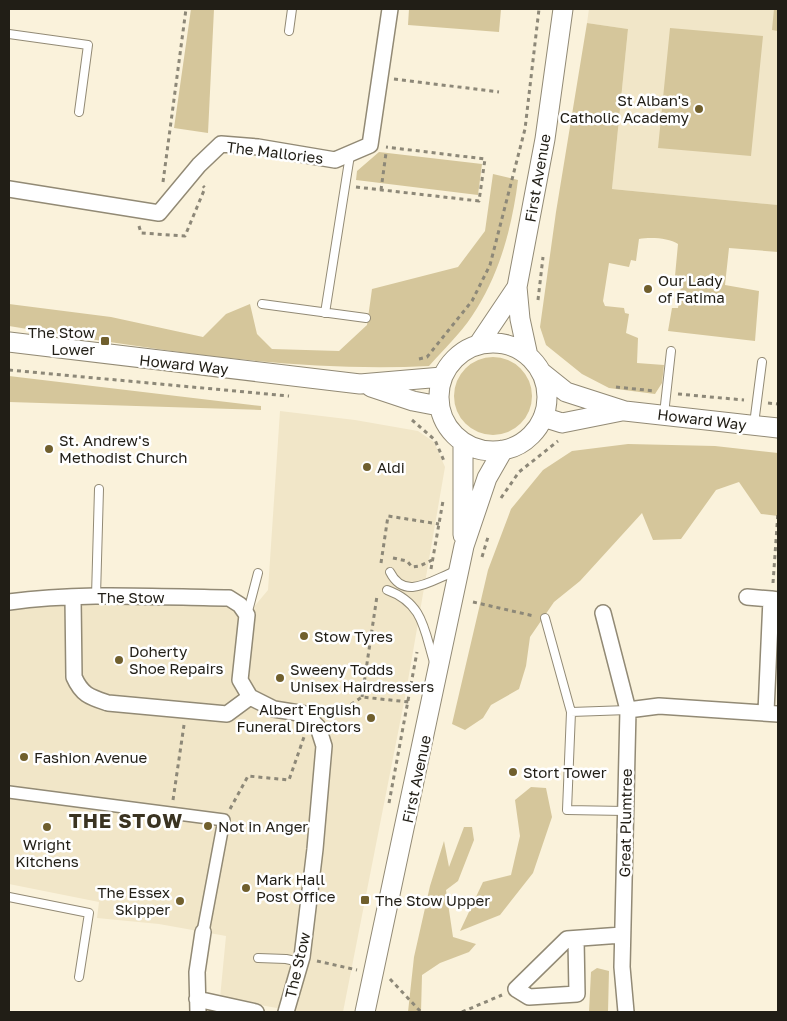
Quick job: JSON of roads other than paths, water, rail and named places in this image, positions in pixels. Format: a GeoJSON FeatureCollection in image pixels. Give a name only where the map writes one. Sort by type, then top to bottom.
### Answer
{"type":"FeatureCollection","features":[{"type":"Feature","properties":{"kind":"street","name":"The Mallories"},"geometry":{"type":"LineString","coordinates":[[9,190],[159,212],[199,165],[221,144],[258,147],[335,160],[350,155],[370,145],[390,9]]}},
{"type":"Feature","properties":{"kind":"street","name":"First Avenue"},"geometry":{"type":"LineString","coordinates":[[528,356],[520,319],[517,288],[545,138],[563,9]]}},
{"type":"Feature","properties":{"kind":"street","name":"First Avenue"},"geometry":{"type":"LineString","coordinates":[[478,344],[517,288]]}},
{"type":"Feature","properties":{"kind":"street","name":"Howard Way"},"geometry":{"type":"LineString","coordinates":[[9,342],[360,384],[413,401],[440,406]]}},
{"type":"Feature","properties":{"kind":"street"},"geometry":{"type":"LineString","coordinates":[[496,343],[513,346],[528,356],[541,372],[546,386],[547,402],[543,416],[534,432],[520,444],[503,450],[489,451],[475,448],[463,442],[452,432],[444,420],[440,406],[439,391],[442,377],[451,363],[463,351],[478,344],[496,343]]}},
{"type":"Feature","properties":{"kind":"street","name":"Howard Way"},"geometry":{"type":"LineString","coordinates":[[541,372],[566,392],[625,411],[778,428]]}},
{"type":"Feature","properties":{"kind":"street","name":"Howard Way"},"geometry":{"type":"LineString","coordinates":[[360,384],[442,377]]}},
{"type":"Feature","properties":{"kind":"street","name":"Howard Way"},"geometry":{"type":"LineString","coordinates":[[543,416],[562,423],[625,411]]}},
{"type":"Feature","properties":{"kind":"street","name":"First Avenue"},"geometry":{"type":"LineString","coordinates":[[463,442],[464,546]]}},
{"type":"Feature","properties":{"kind":"street","name":"First Avenue"},"geometry":{"type":"LineString","coordinates":[[365,1012],[382,977],[438,674],[464,546],[488,478],[503,450]]}},
{"type":"Feature","properties":{"kind":"street","name":"The Stow"},"geometry":{"type":"LineString","coordinates":[[9,602],[96,596],[229,598],[240,605],[247,615]]}},
{"type":"Feature","properties":{"kind":"street"},"geometry":{"type":"LineString","coordinates":[[628,710],[659,706],[772,713],[775,599],[747,597]]}},
{"type":"Feature","properties":{"kind":"street"},"geometry":{"type":"LineString","coordinates":[[73,598],[74,677],[79,689],[91,697],[108,703],[186,712],[227,714],[250,697],[240,680],[247,615]]}},
{"type":"Feature","properties":{"kind":"street","name":"Great Plumtree"},"geometry":{"type":"LineString","coordinates":[[603,612],[628,710],[622,935],[622,967],[626,1012]]}},
{"type":"Feature","properties":{"kind":"street","name":"The Stow"},"geometry":{"type":"LineString","coordinates":[[250,697],[274,709],[304,714],[318,727],[324,746],[315,849],[301,960],[286,1012]]}},
{"type":"Feature","properties":{"kind":"street"},"geometry":{"type":"LineString","coordinates":[[9,792],[224,820],[197,972],[197,1006],[256,1012]]}},
{"type":"Feature","properties":{"kind":"street"},"geometry":{"type":"LineString","coordinates":[[576,939],[577,994],[529,997],[516,988],[566,940],[576,939],[622,935]]}},
{"type":"Feature","properties":{"kind":"lane"},"geometry":{"type":"LineString","coordinates":[[289,31],[292,9]]}},
{"type":"Feature","properties":{"kind":"lane"},"geometry":{"type":"LineString","coordinates":[[9,34],[88,45],[80,112]]}},
{"type":"Feature","properties":{"kind":"lane"},"geometry":{"type":"LineString","coordinates":[[325,313],[350,155]]}},
{"type":"Feature","properties":{"kind":"lane"},"geometry":{"type":"LineString","coordinates":[[262,304],[366,318]]}},
{"type":"Feature","properties":{"kind":"lane"},"geometry":{"type":"LineString","coordinates":[[664,414],[671,351]]}},
{"type":"Feature","properties":{"kind":"lane"},"geometry":{"type":"LineString","coordinates":[[754,426],[762,362]]}},
{"type":"Feature","properties":{"kind":"lane"},"geometry":{"type":"LineString","coordinates":[[96,596],[99,489]]}},
{"type":"Feature","properties":{"kind":"lane"},"geometry":{"type":"LineString","coordinates":[[390,572],[395,582],[403,587],[417,588],[459,570]]}},
{"type":"Feature","properties":{"kind":"lane"},"geometry":{"type":"LineString","coordinates":[[247,615],[258,573]]}},
{"type":"Feature","properties":{"kind":"lane"},"geometry":{"type":"LineString","coordinates":[[387,590],[401,595],[414,605],[422,620],[438,674]]}},
{"type":"Feature","properties":{"kind":"lane"},"geometry":{"type":"LineString","coordinates":[[545,618],[572,712],[567,810],[625,811]]}},
{"type":"Feature","properties":{"kind":"lane"},"geometry":{"type":"LineString","coordinates":[[572,712],[628,710]]}},
{"type":"Feature","properties":{"kind":"lane"},"geometry":{"type":"LineString","coordinates":[[9,897],[89,913],[79,977]]}},
{"type":"Feature","properties":{"kind":"lane"},"geometry":{"type":"LineString","coordinates":[[258,958],[301,960]]}},
{"type":"Feature","properties":{"kind":"place","name":"St Alban's Catholic Academy"},"geometry":{"type":"Point","coordinates":[699,109]}},
{"type":"Feature","properties":{"kind":"place","name":"Our Lady of Fatima"},"geometry":{"type":"Point","coordinates":[648,289]}},
{"type":"Feature","properties":{"kind":"place","name":"The Stow Lower"},"geometry":{"type":"Point","coordinates":[105,341]}},
{"type":"Feature","properties":{"kind":"place","name":"St. Andrew's Methodist Church"},"geometry":{"type":"Point","coordinates":[49,449]}},
{"type":"Feature","properties":{"kind":"place","name":"Aldi"},"geometry":{"type":"Point","coordinates":[367,467]}},
{"type":"Feature","properties":{"kind":"place","name":"Stow Tyres"},"geometry":{"type":"Point","coordinates":[304,636]}},
{"type":"Feature","properties":{"kind":"place","name":"Doherty Shoe Repairs"},"geometry":{"type":"Point","coordinates":[119,660]}},
{"type":"Feature","properties":{"kind":"place","name":"Sweeny Todds Unisex Hairdressers"},"geometry":{"type":"Point","coordinates":[280,678]}},
{"type":"Feature","properties":{"kind":"place","name":"Albert English Funeral Directors"},"geometry":{"type":"Point","coordinates":[371,718]}},
{"type":"Feature","properties":{"kind":"place","name":"Fashion Avenue"},"geometry":{"type":"Point","coordinates":[24,757]}},
{"type":"Feature","properties":{"kind":"place","name":"Stort Tower"},"geometry":{"type":"Point","coordinates":[513,772]}},
{"type":"Feature","properties":{"kind":"place","name":"Not in Anger"},"geometry":{"type":"Point","coordinates":[208,826]}},
{"type":"Feature","properties":{"kind":"place","name":"Wright Kitchens"},"geometry":{"type":"Point","coordinates":[47,827]}},
{"type":"Feature","properties":{"kind":"place","name":"Mark Hall Post Office"},"geometry":{"type":"Point","coordinates":[246,888]}},
{"type":"Feature","properties":{"kind":"place","name":"The Stow Upper"},"geometry":{"type":"Point","coordinates":[365,900]}},
{"type":"Feature","properties":{"kind":"place","name":"The Essex Skipper"},"geometry":{"type":"Point","coordinates":[180,901]}},
{"type":"Feature","properties":{"kind":"district","name":"THE STOW"},"geometry":{"type":"Point","coordinates":[126,820]}}]}
